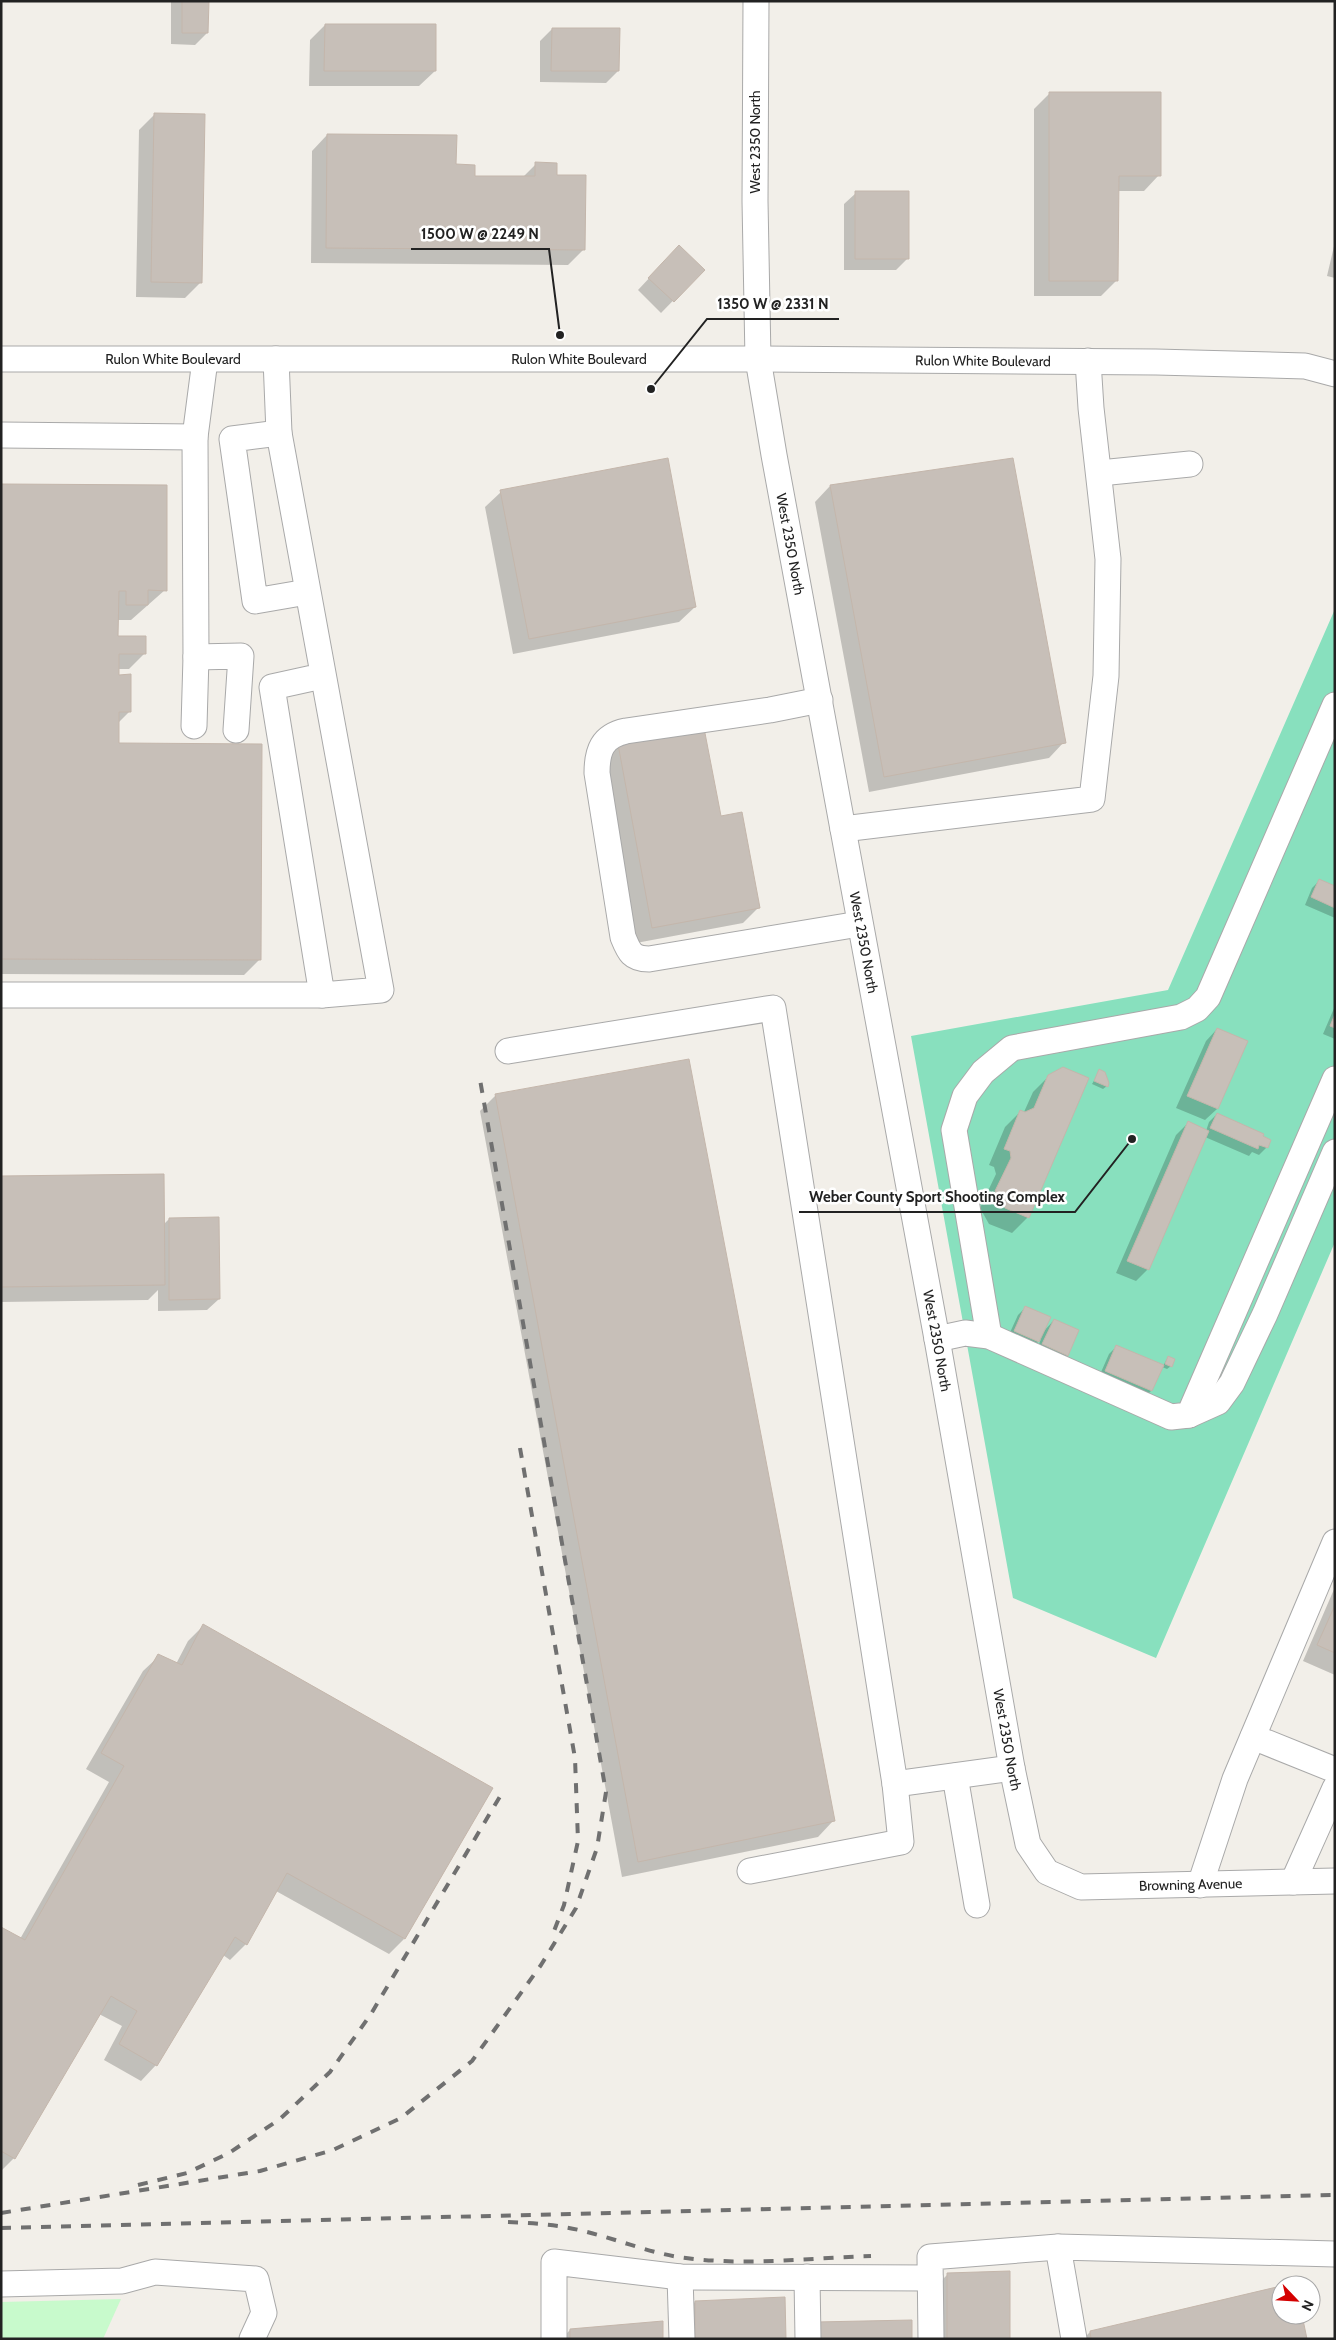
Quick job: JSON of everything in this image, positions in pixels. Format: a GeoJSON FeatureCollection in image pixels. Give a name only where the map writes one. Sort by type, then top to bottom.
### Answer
{"type":"FeatureCollection","features":[{"type":"Feature","properties":{"kind":"street","name":"West 2350 North"},"geometry":{"type":"LineString","coordinates":[[756,1],[755,201],[758,358],[859,924],[937,1339],[1012,1768],[1028,1844],[1047,1872]]}},
{"type":"Feature","properties":{"kind":"street","name":"Rulon White Boulevard"},"geometry":{"type":"LineString","coordinates":[[1,359],[758,358],[1304,366],[1335,374]]}},
{"type":"Feature","properties":{"kind":"street"},"geometry":{"type":"LineString","coordinates":[[1,995],[322,995],[381,990],[279,433],[276,359]]}},
{"type":"Feature","properties":{"kind":"street"},"geometry":{"type":"LineString","coordinates":[[194,726],[196,656],[195,437],[205,360]]}},
{"type":"Feature","properties":{"kind":"street"},"geometry":{"type":"LineString","coordinates":[[843,829],[1092,799],[1106,676],[1108,559],[1100,473],[1091,408],[1088,362]]}},
{"type":"Feature","properties":{"kind":"street"},"geometry":{"type":"LineString","coordinates":[[279,433],[232,439],[256,601],[308,592]]}},
{"type":"Feature","properties":{"kind":"street"},"geometry":{"type":"LineString","coordinates":[[1,435],[195,437]]}},
{"type":"Feature","properties":{"kind":"street"},"geometry":{"type":"LineString","coordinates":[[1100,473],[1190,464]]}},
{"type":"Feature","properties":{"kind":"street"},"geometry":{"type":"LineString","coordinates":[[196,656],[240,656],[236,730]]}},
{"type":"Feature","properties":{"kind":"street"},"geometry":{"type":"LineString","coordinates":[[322,676],[272,687],[322,995]]}},
{"type":"Feature","properties":{"kind":"street"},"geometry":{"type":"LineString","coordinates":[[820,700],[770,710],[626,731],[613,734],[607,738],[599,754],[597,773],[623,937],[631,954],[637,958],[648,960],[859,924]]}},
{"type":"Feature","properties":{"kind":"street"},"geometry":{"type":"LineString","coordinates":[[989,1336],[954,1130],[965,1096],[983,1072],[1012,1048],[1181,1017],[1197,1009],[1208,997],[1335,705]]}},
{"type":"Feature","properties":{"kind":"street"},"geometry":{"type":"LineString","coordinates":[[508,1051],[773,1008],[895,1784],[901,1842],[750,1871]]}},
{"type":"Feature","properties":{"kind":"street"},"geometry":{"type":"LineString","coordinates":[[1189,1415],[1335,1080]]}},
{"type":"Feature","properties":{"kind":"street"},"geometry":{"type":"LineString","coordinates":[[937,1339],[965,1333],[989,1336],[1171,1417],[1189,1415],[1218,1402],[1232,1383],[1265,1314],[1335,1152]]}},
{"type":"Feature","properties":{"kind":"street"},"geometry":{"type":"LineString","coordinates":[[1200,1885],[1236,1779],[1335,1542]]}},
{"type":"Feature","properties":{"kind":"street"},"geometry":{"type":"LineString","coordinates":[[1253,1736],[1335,1770]]}},
{"type":"Feature","properties":{"kind":"street"},"geometry":{"type":"LineString","coordinates":[[895,1784],[1012,1768]]}},
{"type":"Feature","properties":{"kind":"street"},"geometry":{"type":"LineString","coordinates":[[955,1776],[978,1906]]}},
{"type":"Feature","properties":{"kind":"street"},"geometry":{"type":"LineString","coordinates":[[1293,1882],[1335,1788]]}},
{"type":"Feature","properties":{"kind":"street","name":"Browning Avenue"},"geometry":{"type":"LineString","coordinates":[[1047,1872],[1082,1887],[1335,1881]]}},
{"type":"Feature","properties":{"kind":"street"},"geometry":{"type":"LineString","coordinates":[[1058,2247],[1074,2339]]}},
{"type":"Feature","properties":{"kind":"street"},"geometry":{"type":"LineString","coordinates":[[930,2339],[930,2257],[1058,2247],[1335,2254]]}},
{"type":"Feature","properties":{"kind":"street"},"geometry":{"type":"LineString","coordinates":[[554,2339],[554,2262],[680,2277],[930,2278]]}},
{"type":"Feature","properties":{"kind":"street"},"geometry":{"type":"LineString","coordinates":[[1,2284],[122,2281],[155,2272],[256,2279],[264,2313],[252,2339]]}},
{"type":"Feature","properties":{"kind":"street"},"geometry":{"type":"LineString","coordinates":[[680,2277],[682,2339]]}},
{"type":"Feature","properties":{"kind":"street"},"geometry":{"type":"LineString","coordinates":[[807,2278],[808,2339]]}},
{"type":"Feature","properties":{"kind":"green space"},"geometry":{"type":"Polygon","coordinates":[[[1335,609],[1335,1242],[1156,1658],[1013,1598],[911,1036],[1168,990],[1335,609]]]}},
{"type":"Feature","properties":{"kind":"green space"},"geometry":{"type":"Polygon","coordinates":[[[121,2299],[103,2339],[1,2339],[1,2302],[121,2299]]]}},
{"type":"Feature","properties":{"kind":"building"},"geometry":{"type":"Polygon","coordinates":[[[182,1],[209,1],[208,33],[182,33],[182,1]]]}},
{"type":"Feature","properties":{"kind":"building"},"geometry":{"type":"Polygon","coordinates":[[[325,24],[436,24],[436,71],[324,71],[325,24]]]}},
{"type":"Feature","properties":{"kind":"building"},"geometry":{"type":"Polygon","coordinates":[[[552,28],[620,28],[619,71],[551,71],[552,28]]]}},
{"type":"Feature","properties":{"kind":"building"},"geometry":{"type":"Polygon","coordinates":[[[1049,92],[1161,92],[1161,176],[1119,176],[1118,281],[1049,281],[1049,92]]]}},
{"type":"Feature","properties":{"kind":"building"},"geometry":{"type":"Polygon","coordinates":[[[154,113],[205,114],[202,283],[151,282],[154,113]]]}},
{"type":"Feature","properties":{"kind":"building"},"geometry":{"type":"Polygon","coordinates":[[[327,134],[457,135],[456,164],[475,165],[475,176],[535,176],[535,162],[557,163],[557,175],[586,175],[585,250],[326,248],[327,134]]]}},
{"type":"Feature","properties":{"kind":"building"},"geometry":{"type":"Polygon","coordinates":[[[855,191],[909,191],[909,259],[855,259],[855,191]]]}},
{"type":"Feature","properties":{"kind":"building"},"geometry":{"type":"Polygon","coordinates":[[[679,245],[705,270],[674,302],[648,278],[679,245]]]}},
{"type":"Feature","properties":{"kind":"building"},"geometry":{"type":"Polygon","coordinates":[[[668,458],[696,607],[529,639],[500,490],[668,458]]]}},
{"type":"Feature","properties":{"kind":"building"},"geometry":{"type":"Polygon","coordinates":[[[1013,458],[1066,743],[884,777],[830,485],[1013,458]]]}},
{"type":"Feature","properties":{"kind":"building"},"geometry":{"type":"Polygon","coordinates":[[[1,484],[167,485],[167,591],[148,590],[148,605],[126,605],[126,591],[119,591],[118,636],[146,636],[146,654],[119,654],[119,675],[131,674],[131,712],[119,712],[119,743],[262,744],[261,960],[1,959],[1,484]]]}},
{"type":"Feature","properties":{"kind":"building"},"geometry":{"type":"Polygon","coordinates":[[[704,728],[721,816],[742,812],[760,908],[652,928],[618,744],[704,728]]]}},
{"type":"Feature","properties":{"kind":"building"},"geometry":{"type":"Polygon","coordinates":[[[1319,879],[1335,886],[1335,908],[1311,897],[1319,879]]]}},
{"type":"Feature","properties":{"kind":"building"},"geometry":{"type":"Polygon","coordinates":[[[1335,1014],[1335,1028],[1330,1026],[1335,1014]]]}},
{"type":"Feature","properties":{"kind":"building"},"geometry":{"type":"Polygon","coordinates":[[[1217,1028],[1248,1041],[1218,1109],[1187,1096],[1217,1028]]]}},
{"type":"Feature","properties":{"kind":"building"},"geometry":{"type":"Polygon","coordinates":[[[689,1059],[835,1821],[638,1862],[495,1094],[689,1059]]]}},
{"type":"Feature","properties":{"kind":"building"},"geometry":{"type":"Polygon","coordinates":[[[1063,1067],[1089,1078],[1029,1218],[1005,1208],[995,1191],[1011,1158],[1010,1151],[1004,1149],[1020,1110],[1025,1112],[1034,1108],[1048,1075],[1063,1067]]]}},
{"type":"Feature","properties":{"kind":"building"},"geometry":{"type":"Polygon","coordinates":[[[1099,1069],[1105,1072],[1109,1083],[1108,1087],[1094,1081],[1099,1069]]]}},
{"type":"Feature","properties":{"kind":"building"},"geometry":{"type":"Polygon","coordinates":[[[1217,1113],[1264,1134],[1263,1136],[1271,1140],[1268,1148],[1259,1145],[1258,1149],[1210,1128],[1217,1113]]]}},
{"type":"Feature","properties":{"kind":"building"},"geometry":{"type":"Polygon","coordinates":[[[1188,1121],[1209,1131],[1149,1270],[1127,1261],[1188,1121]]]}},
{"type":"Feature","properties":{"kind":"building"},"geometry":{"type":"Polygon","coordinates":[[[164,1174],[165,1285],[1,1287],[1,1176],[164,1174]]]}},
{"type":"Feature","properties":{"kind":"building"},"geometry":{"type":"Polygon","coordinates":[[[219,1217],[220,1299],[169,1300],[169,1218],[219,1217]]]}},
{"type":"Feature","properties":{"kind":"building"},"geometry":{"type":"Polygon","coordinates":[[[1025,1306],[1051,1317],[1039,1342],[1014,1331],[1025,1306]]]}},
{"type":"Feature","properties":{"kind":"building"},"geometry":{"type":"Polygon","coordinates":[[[1054,1319],[1079,1330],[1068,1356],[1042,1344],[1054,1319]]]}},
{"type":"Feature","properties":{"kind":"building"},"geometry":{"type":"Polygon","coordinates":[[[1116,1345],[1164,1365],[1152,1391],[1105,1371],[1116,1345]]]}},
{"type":"Feature","properties":{"kind":"building"},"geometry":{"type":"Polygon","coordinates":[[[1168,1356],[1175,1359],[1172,1367],[1165,1364],[1168,1356]]]}},
{"type":"Feature","properties":{"kind":"building"},"geometry":{"type":"Polygon","coordinates":[[[1335,1605],[1335,1653],[1317,1645],[1335,1605]]]}},
{"type":"Feature","properties":{"kind":"building"},"geometry":{"type":"Polygon","coordinates":[[[203,1624],[493,1788],[405,1939],[287,1873],[247,1945],[235,1937],[157,2066],[119,2044],[137,2011],[111,1996],[15,2159],[1,2151],[1,1927],[25,1940],[124,1766],[101,1753],[158,1654],[182,1665],[203,1624]]]}},
{"type":"Feature","properties":{"kind":"building"},"geometry":{"type":"Polygon","coordinates":[[[1010,2271],[1010,2339],[947,2339],[947,2273],[1010,2271]]]}},
{"type":"Feature","properties":{"kind":"building"},"geometry":{"type":"Polygon","coordinates":[[[1271,2288],[1271,2325],[1304,2325],[1307,2339],[1091,2339],[1090,2331],[1271,2288]]]}},
{"type":"Feature","properties":{"kind":"building"},"geometry":{"type":"Polygon","coordinates":[[[785,2297],[786,2339],[695,2339],[695,2301],[785,2297]]]}},
{"type":"Feature","properties":{"kind":"building"},"geometry":{"type":"Polygon","coordinates":[[[912,2320],[912,2339],[817,2339],[816,2322],[912,2320]]]}},
{"type":"Feature","properties":{"kind":"building"},"geometry":{"type":"Polygon","coordinates":[[[663,2321],[663,2339],[570,2339],[570,2329],[663,2321]]]}},
{"type":"Feature","properties":{"kind":"railway"},"geometry":{"type":"LineString","coordinates":[[1,2213],[260,2171],[333,2150],[401,2118],[472,2061],[541,1965],[576,1908],[597,1848],[606,1792],[479,1074]]}},
{"type":"Feature","properties":{"kind":"railway"},"geometry":{"type":"LineString","coordinates":[[520,1448],[575,1758],[578,1841],[564,1905],[551,1939]]}},
{"type":"Feature","properties":{"kind":"railway"},"geometry":{"type":"LineString","coordinates":[[138,2185],[187,2173],[229,2153],[280,2119],[330,2072],[371,2014],[502,1793]]}},
{"type":"Feature","properties":{"kind":"railway"},"geometry":{"type":"LineString","coordinates":[[1,2228],[1335,2195]]}},
{"type":"Feature","properties":{"kind":"railway"},"geometry":{"type":"LineString","coordinates":[[508,2222],[567,2228],[686,2258],[778,2261],[871,2256]]}},
{"type":"Feature","properties":{"kind":"place","name":"1500 W @ 2249 N"},"geometry":{"type":"Point","coordinates":[560,335]}},
{"type":"Feature","properties":{"kind":"place","name":"1350 W @ 2331 N"},"geometry":{"type":"Point","coordinates":[651,389]}},
{"type":"Feature","properties":{"kind":"place","name":"Weber County Sport Shooting Complex"},"geometry":{"type":"Point","coordinates":[1132,1139]}}]}
